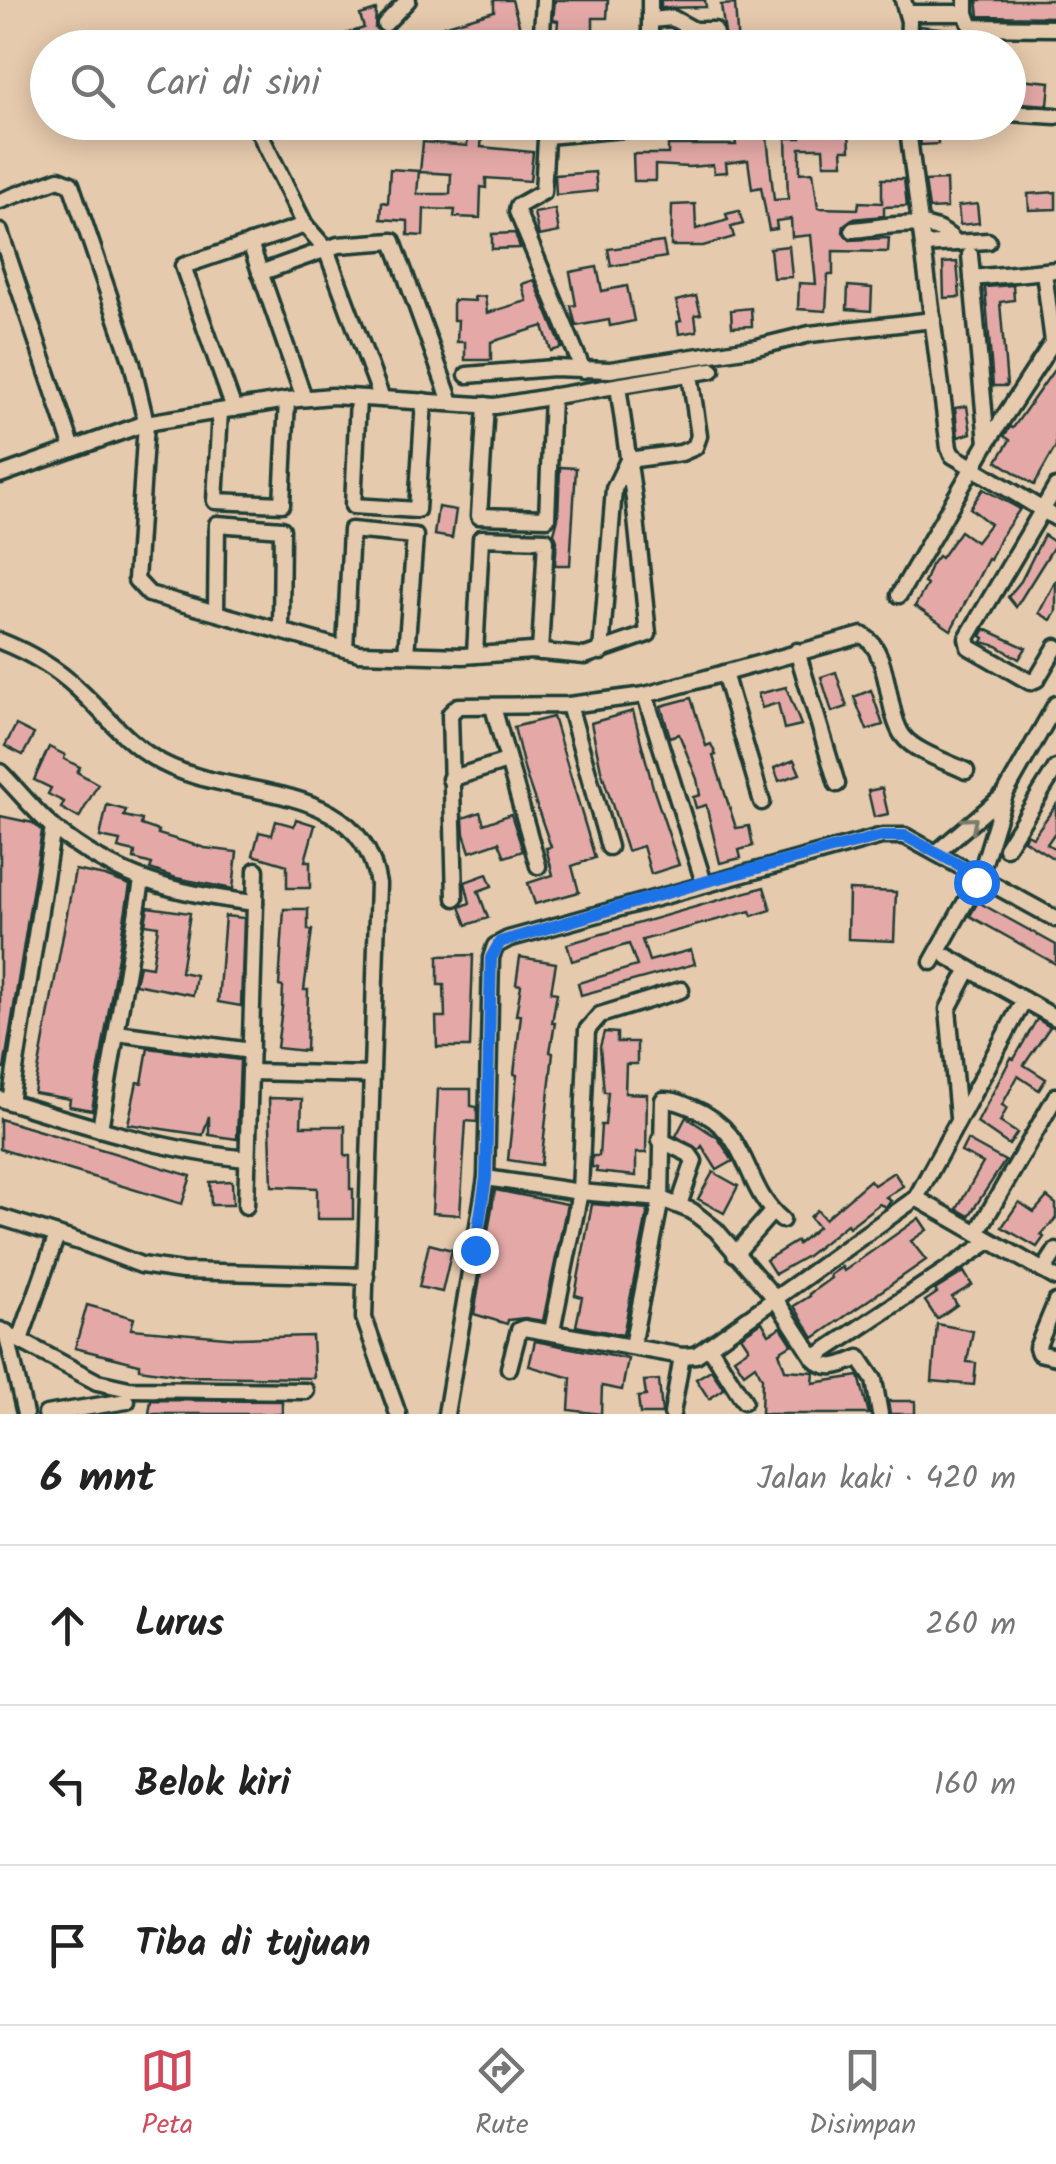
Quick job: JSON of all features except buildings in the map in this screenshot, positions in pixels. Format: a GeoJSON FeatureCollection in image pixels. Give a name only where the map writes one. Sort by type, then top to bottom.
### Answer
{"type":"FeatureCollection","features":[{"type":"Feature","properties":{"kind":"street"},"geometry":{"type":"LineString","coordinates":[[385,24],[408,0]]}},
{"type":"Feature","properties":{"kind":"street"},"geometry":{"type":"LineString","coordinates":[[542,30],[544,0]]}},
{"type":"Feature","properties":{"kind":"street"},"geometry":{"type":"LineString","coordinates":[[650,0],[651,30]]}},
{"type":"Feature","properties":{"kind":"street"},"geometry":{"type":"LineString","coordinates":[[905,7],[966,6],[968,23],[977,28],[1056,28]]}},
{"type":"Feature","properties":{"kind":"street"},"geometry":{"type":"LineString","coordinates":[[651,20],[672,18],[694,30]]}},
{"type":"Feature","properties":{"kind":"street"},"geometry":{"type":"LineString","coordinates":[[1026,114],[1056,116]]}},
{"type":"Feature","properties":{"kind":"street"},"geometry":{"type":"LineString","coordinates":[[263,140],[305,225],[326,249],[382,399]]}},
{"type":"Feature","properties":{"kind":"street"},"geometry":{"type":"LineString","coordinates":[[546,140],[543,192],[518,206],[517,211],[583,370]]}},
{"type":"Feature","properties":{"kind":"street"},"geometry":{"type":"LineString","coordinates":[[909,140],[948,448],[952,456],[1049,514]]}},
{"type":"Feature","properties":{"kind":"street"},"geometry":{"type":"LineString","coordinates":[[0,201],[59,179],[71,184],[132,363],[146,424],[136,580],[149,594],[359,653],[540,652],[585,656],[648,634],[618,386]]}},
{"type":"Feature","properties":{"kind":"street"},"geometry":{"type":"LineString","coordinates":[[287,400],[282,504],[215,501],[227,410],[183,266],[305,225]]}},
{"type":"Feature","properties":{"kind":"street"},"geometry":{"type":"LineString","coordinates":[[854,230],[920,226],[943,229],[956,243]]}},
{"type":"Feature","properties":{"kind":"street"},"geometry":{"type":"LineString","coordinates":[[0,232],[73,450]]}},
{"type":"Feature","properties":{"kind":"street"},"geometry":{"type":"LineString","coordinates":[[260,274],[338,245],[394,241],[452,402]]}},
{"type":"Feature","properties":{"kind":"street"},"geometry":{"type":"LineString","coordinates":[[923,244],[988,242]]}},
{"type":"Feature","properties":{"kind":"street"},"geometry":{"type":"LineString","coordinates":[[250,244],[304,398]]}},
{"type":"Feature","properties":{"kind":"street"},"geometry":{"type":"LineString","coordinates":[[970,254],[987,443]]}},
{"type":"Feature","properties":{"kind":"street"},"geometry":{"type":"LineString","coordinates":[[899,595],[987,443],[1054,339],[1050,271],[972,278]]}},
{"type":"Feature","properties":{"kind":"street"},"geometry":{"type":"LineString","coordinates":[[467,375],[646,365],[758,347],[810,334],[933,320]]}},
{"type":"Feature","properties":{"kind":"street"},"geometry":{"type":"LineString","coordinates":[[1041,362],[1056,370]]}},
{"type":"Feature","properties":{"kind":"street"},"geometry":{"type":"LineString","coordinates":[[0,475],[146,424],[287,400],[358,398],[486,405],[712,370]]}},
{"type":"Feature","properties":{"kind":"street"},"geometry":{"type":"LineString","coordinates":[[628,460],[681,453],[696,447],[699,436],[690,374]]}},
{"type":"Feature","properties":{"kind":"street"},"geometry":{"type":"LineString","coordinates":[[486,405],[479,516],[547,518],[552,396]]}},
{"type":"Feature","properties":{"kind":"street"},"geometry":{"type":"LineString","coordinates":[[358,398],[353,506],[417,510],[424,401]]}},
{"type":"Feature","properties":{"kind":"street"},"geometry":{"type":"LineString","coordinates":[[601,652],[614,489],[628,460]]}},
{"type":"Feature","properties":{"kind":"street"},"geometry":{"type":"LineString","coordinates":[[1056,487],[1049,514],[967,638],[967,644],[1030,682],[1037,679],[1056,647]]}},
{"type":"Feature","properties":{"kind":"street"},"geometry":{"type":"LineString","coordinates":[[216,612],[217,524],[282,529],[281,629]]}},
{"type":"Feature","properties":{"kind":"street"},"geometry":{"type":"LineString","coordinates":[[345,648],[351,530],[414,536],[406,654]]}},
{"type":"Feature","properties":{"kind":"street"},"geometry":{"type":"LineString","coordinates":[[475,655],[481,538],[546,540],[540,652]]}},
{"type":"Feature","properties":{"kind":"street"},"geometry":{"type":"LineString","coordinates":[[455,898],[450,778],[452,710],[458,706],[569,705],[644,695],[852,636],[868,638],[876,650],[899,729],[906,740],[966,771]]}},
{"type":"Feature","properties":{"kind":"street"},"geometry":{"type":"LineString","coordinates":[[0,641],[36,658],[69,681],[123,734],[169,767],[200,778],[295,798],[332,812],[357,833],[372,858],[378,884],[364,1318],[398,1414]]}},
{"type":"Feature","properties":{"kind":"street"},"geometry":{"type":"LineString","coordinates":[[798,652],[838,784]]}},
{"type":"Feature","properties":{"kind":"street"},"geometry":{"type":"LineString","coordinates":[[724,673],[762,802]]}},
{"type":"Feature","properties":{"kind":"street"},"geometry":{"type":"LineString","coordinates":[[644,695],[704,882]]}},
{"type":"Feature","properties":{"kind":"street"},"geometry":{"type":"LineString","coordinates":[[932,962],[980,876],[1005,794],[1056,704]]}},
{"type":"Feature","properties":{"kind":"street"},"geometry":{"type":"LineString","coordinates":[[569,705],[610,848]]}},
{"type":"Feature","properties":{"kind":"street"},"geometry":{"type":"LineString","coordinates":[[493,707],[538,866]]}},
{"type":"Feature","properties":{"kind":"street"},"geometry":{"type":"LineString","coordinates":[[450,778],[508,761]]}},
{"type":"Feature","properties":{"kind":"street"},"geometry":{"type":"LineString","coordinates":[[1006,848],[1056,768]]}},
{"type":"Feature","properties":{"kind":"street"},"geometry":{"type":"LineString","coordinates":[[0,772],[53,827],[96,857],[142,881],[182,893],[255,902]]}},
{"type":"Feature","properties":{"kind":"street"},"geometry":{"type":"LineString","coordinates":[[936,853],[1005,794]]}},
{"type":"Feature","properties":{"kind":"street"},"geometry":{"type":"LineString","coordinates":[[53,827],[5,1101],[100,1130],[211,1155],[248,1158]]}},
{"type":"Feature","properties":{"kind":"street"},"geometry":{"type":"LineString","coordinates":[[446,1414],[486,1178],[491,958],[495,946],[704,882],[882,836],[905,836],[1056,919]]}},
{"type":"Feature","properties":{"kind":"street"},"geometry":{"type":"LineString","coordinates":[[246,1206],[256,870]]}},
{"type":"Feature","properties":{"kind":"street"},"geometry":{"type":"LineString","coordinates":[[100,1130],[142,881]]}},
{"type":"Feature","properties":{"kind":"street"},"geometry":{"type":"LineString","coordinates":[[948,956],[1056,1018]]}},
{"type":"Feature","properties":{"kind":"street"},"geometry":{"type":"LineString","coordinates":[[958,1117],[948,1009],[969,969]]}},
{"type":"Feature","properties":{"kind":"street"},"geometry":{"type":"LineString","coordinates":[[552,1331],[580,1192],[587,1030],[600,1015],[681,990]]}},
{"type":"Feature","properties":{"kind":"street"},"geometry":{"type":"LineString","coordinates":[[509,1368],[519,1330],[524,1328],[682,1356],[696,1355],[710,1346],[916,1198],[1024,1000]]}},
{"type":"Feature","properties":{"kind":"street"},"geometry":{"type":"LineString","coordinates":[[117,1032],[251,1051]]}},
{"type":"Feature","properties":{"kind":"street"},"geometry":{"type":"LineString","coordinates":[[250,1072],[370,1075]]}},
{"type":"Feature","properties":{"kind":"street"},"geometry":{"type":"LineString","coordinates":[[814,1358],[853,1335],[983,1237],[1056,1096]]}},
{"type":"Feature","properties":{"kind":"street"},"geometry":{"type":"LineString","coordinates":[[632,1346],[661,1200],[664,1099],[711,1115],[726,1128],[777,1216],[736,1254]]}},
{"type":"Feature","properties":{"kind":"street"},"geometry":{"type":"LineString","coordinates":[[660,1140],[690,1154],[694,1161],[679,1205]]}},
{"type":"Feature","properties":{"kind":"street"},"geometry":{"type":"LineString","coordinates":[[486,1178],[679,1205],[708,1223],[774,1297],[819,1364],[834,1367],[859,1358]]}},
{"type":"Feature","properties":{"kind":"street"},"geometry":{"type":"LineString","coordinates":[[916,1198],[1050,1275],[1056,1252]]}},
{"type":"Feature","properties":{"kind":"street"},"geometry":{"type":"LineString","coordinates":[[0,1217],[140,1265],[182,1272],[366,1276]]}},
{"type":"Feature","properties":{"kind":"street"},"geometry":{"type":"LineString","coordinates":[[20,1340],[57,1235]]}},
{"type":"Feature","properties":{"kind":"street"},"geometry":{"type":"LineString","coordinates":[[1056,1302],[1037,1348],[1039,1353],[1056,1357]]}},
{"type":"Feature","properties":{"kind":"street"},"geometry":{"type":"LineString","coordinates":[[3,1331],[127,1401]]}},
{"type":"Feature","properties":{"kind":"street"},"geometry":{"type":"LineString","coordinates":[[3,1331],[25,1414]]}},
{"type":"Feature","properties":{"kind":"street"},"geometry":{"type":"LineString","coordinates":[[853,1335],[859,1358],[874,1380],[880,1414]]}},
{"type":"Feature","properties":{"kind":"street"},"geometry":{"type":"LineString","coordinates":[[710,1346],[744,1401]]}},
{"type":"Feature","properties":{"kind":"street"},"geometry":{"type":"LineString","coordinates":[[672,1414],[682,1356]]}},
{"type":"Feature","properties":{"kind":"street"},"geometry":{"type":"LineString","coordinates":[[46,1414],[127,1401],[306,1390]]}},
{"type":"Feature","properties":{"kind":"route"},"geometry":{"type":"LineString","coordinates":[[475,1250],[486,1178],[491,958],[500,942],[704,882],[882,836],[905,836],[980,876],[976,882]]}}]}
